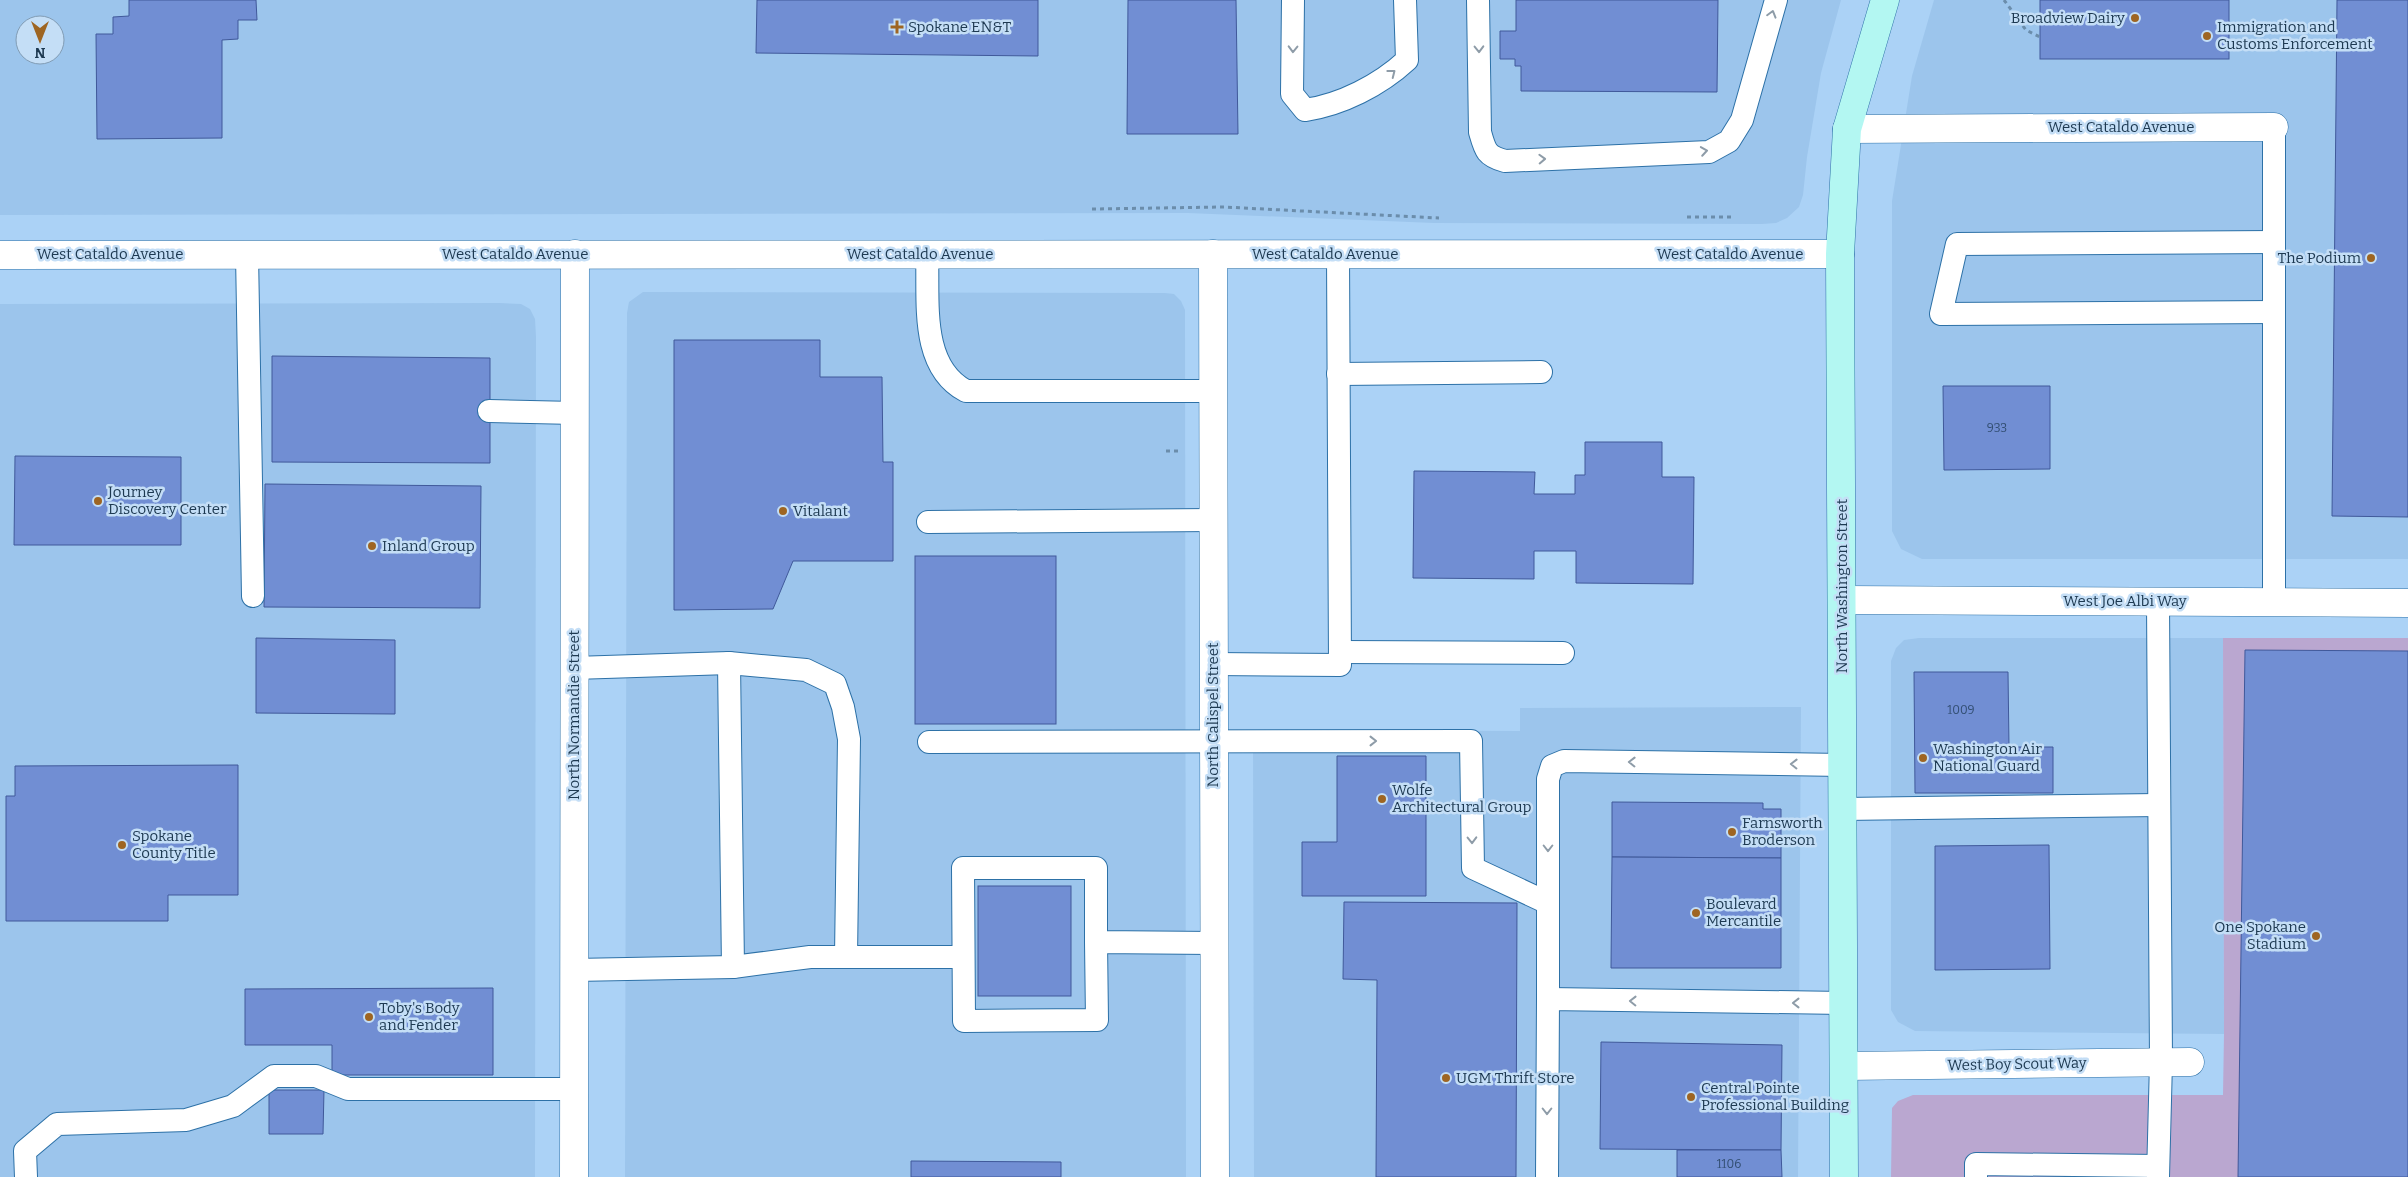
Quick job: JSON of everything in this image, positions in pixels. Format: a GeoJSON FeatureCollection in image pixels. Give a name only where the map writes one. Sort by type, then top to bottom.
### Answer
{"type":"FeatureCollection","features":[{"type":"Feature","properties":{"kind":"main road","name":"North Washington Street"},"geometry":{"type":"LineString","coordinates":[[1844,1177],[1840,254],[1847,128],[1885,0]]}},
{"type":"Feature","properties":{"kind":"street","name":"West Cataldo Avenue"},"geometry":{"type":"LineString","coordinates":[[1847,128],[2274,127]]}},
{"type":"Feature","properties":{"kind":"street","name":"North Normandie Street"},"geometry":{"type":"LineString","coordinates":[[574,1177],[575,254]]}},
{"type":"Feature","properties":{"kind":"street","name":"North Calispel Street"},"geometry":{"type":"LineString","coordinates":[[1212,254],[1215,1177]]}},
{"type":"Feature","properties":{"kind":"street","name":"West Cataldo Avenue"},"geometry":{"type":"LineString","coordinates":[[0,255],[1840,254]]}},
{"type":"Feature","properties":{"kind":"street","name":"West Joe Albi Way"},"geometry":{"type":"LineString","coordinates":[[1842,600],[2408,603]]}},
{"type":"Feature","properties":{"kind":"street","name":"West Boy Scout Way"},"geometry":{"type":"LineString","coordinates":[[1845,1066],[2190,1062]]}},
{"type":"Feature","properties":{"kind":"lane"},"geometry":{"type":"LineString","coordinates":[[1293,0],[1292,94],[1305,110],[1327,107],[1390,76],[1407,60],[1405,0]]}},
{"type":"Feature","properties":{"kind":"lane"},"geometry":{"type":"LineString","coordinates":[[1478,0],[1480,132],[1485,148],[1492,157],[1504,161],[1709,152],[1729,141],[1742,120],[1776,0]]}},
{"type":"Feature","properties":{"kind":"lane"},"geometry":{"type":"LineString","coordinates":[[2274,127],[2274,602]]}},
{"type":"Feature","properties":{"kind":"lane"},"geometry":{"type":"LineString","coordinates":[[2274,242],[1957,244],[1942,314],[2274,312]]}},
{"type":"Feature","properties":{"kind":"lane"},"geometry":{"type":"LineString","coordinates":[[247,254],[253,596]]}},
{"type":"Feature","properties":{"kind":"lane"},"geometry":{"type":"LineString","coordinates":[[926,254],[931,349],[941,369],[953,384],[966,391],[1213,391]]}},
{"type":"Feature","properties":{"kind":"lane"},"geometry":{"type":"LineString","coordinates":[[1213,664],[1340,665],[1338,254]]}},
{"type":"Feature","properties":{"kind":"lane"},"geometry":{"type":"LineString","coordinates":[[1338,374],[1541,372]]}},
{"type":"Feature","properties":{"kind":"lane"},"geometry":{"type":"LineString","coordinates":[[489,411],[575,413]]}},
{"type":"Feature","properties":{"kind":"lane"},"geometry":{"type":"LineString","coordinates":[[928,522],[1213,520]]}},
{"type":"Feature","properties":{"kind":"lane"},"geometry":{"type":"LineString","coordinates":[[1976,1177],[1976,1164],[2158,1172],[2161,1062],[2158,602]]}},
{"type":"Feature","properties":{"kind":"lane"},"geometry":{"type":"LineString","coordinates":[[1340,652],[1563,653]]}},
{"type":"Feature","properties":{"kind":"lane"},"geometry":{"type":"LineString","coordinates":[[729,663],[733,967]]}},
{"type":"Feature","properties":{"kind":"lane"},"geometry":{"type":"LineString","coordinates":[[574,668],[729,663],[806,670],[834,684],[843,707],[849,739],[846,957]]}},
{"type":"Feature","properties":{"kind":"lane"},"geometry":{"type":"LineString","coordinates":[[929,742],[1471,741],[1473,868],[1548,903]]}},
{"type":"Feature","properties":{"kind":"lane"},"geometry":{"type":"LineString","coordinates":[[1547,1177],[1548,778],[1552,766],[1564,761],[1843,764]]}},
{"type":"Feature","properties":{"kind":"lane"},"geometry":{"type":"LineString","coordinates":[[1843,809],[2159,805]]}},
{"type":"Feature","properties":{"kind":"lane"},"geometry":{"type":"LineString","coordinates":[[963,868],[1096,868],[1096,942],[1097,1020],[964,1021],[963,868]]}},
{"type":"Feature","properties":{"kind":"lane"},"geometry":{"type":"LineString","coordinates":[[1096,942],[1214,943]]}},
{"type":"Feature","properties":{"kind":"lane"},"geometry":{"type":"LineString","coordinates":[[574,970],[733,967],[810,957],[963,957]]}},
{"type":"Feature","properties":{"kind":"lane"},"geometry":{"type":"LineString","coordinates":[[1548,1000],[1844,1003]]}},
{"type":"Feature","properties":{"kind":"lane"},"geometry":{"type":"LineString","coordinates":[[26,1177],[25,1151],[57,1124],[186,1120],[233,1106],[274,1076],[316,1076],[348,1089],[574,1089]]}},
{"type":"Feature","properties":{"kind":"path"},"geometry":{"type":"LineString","coordinates":[[2004,0],[2026,30],[2040,37]]}},
{"type":"Feature","properties":{"kind":"path"},"geometry":{"type":"LineString","coordinates":[[1092,209],[1224,207],[1442,218]]}},
{"type":"Feature","properties":{"kind":"path"},"geometry":{"type":"LineString","coordinates":[[1684,218],[1733,217]]}},
{"type":"Feature","properties":{"kind":"shaded area"},"geometry":{"type":"Polygon","coordinates":[[[0,0],[1841,0],[1821,73],[1807,157],[1803,195],[1799,207],[1787,218],[1776,223],[1434,223],[1188,213],[0,215],[0,0]]]}},
{"type":"Feature","properties":{"kind":"shaded area"},"geometry":{"type":"Polygon","coordinates":[[[1934,0],[2408,0],[2408,559],[1922,559],[1901,549],[1892,531],[1892,201],[1912,76],[1934,0]]]}},
{"type":"Feature","properties":{"kind":"shaded area"},"geometry":{"type":"Polygon","coordinates":[[[643,292],[1165,293],[1174,294],[1181,301],[1185,310],[1186,1177],[625,1177],[627,313],[629,302],[643,292]]]}},
{"type":"Feature","properties":{"kind":"shaded area"},"geometry":{"type":"Polygon","coordinates":[[[0,304],[521,304],[530,309],[535,319],[536,337],[535,1177],[0,1177],[0,304]]]}},
{"type":"Feature","properties":{"kind":"shaded area"},"geometry":{"type":"Polygon","coordinates":[[[1919,638],[2223,638],[2224,1034],[1915,1031],[1898,1022],[1891,1010],[1891,661],[1896,648],[1904,640],[1919,638]]]}},
{"type":"Feature","properties":{"kind":"shaded area","name":"One Spokane Stadium"},"geometry":{"type":"Polygon","coordinates":[[[2223,638],[2408,638],[2408,1177],[1891,1177],[1892,1108],[1898,1101],[1913,1095],[2223,1095],[2223,638]]]}},
{"type":"Feature","properties":{"kind":"shaded area"},"geometry":{"type":"Polygon","coordinates":[[[1801,707],[1798,1177],[1254,1177],[1253,730],[1520,731],[1520,708],[1801,707]]]}},
{"type":"Feature","properties":{"kind":"building"},"geometry":{"type":"Polygon","coordinates":[[[129,0],[256,0],[257,20],[238,20],[238,39],[222,40],[222,138],[97,139],[96,34],[113,34],[113,17],[129,16],[129,0]]]}},
{"type":"Feature","properties":{"kind":"building","name":"Spokane EN&T"},"geometry":{"type":"Polygon","coordinates":[[[757,0],[1038,0],[1038,56],[756,53],[757,0]]]}},
{"type":"Feature","properties":{"kind":"building"},"geometry":{"type":"Polygon","coordinates":[[[1128,0],[1236,0],[1238,134],[1127,134],[1128,0]]]}},
{"type":"Feature","properties":{"kind":"building"},"geometry":{"type":"Polygon","coordinates":[[[1516,0],[1718,0],[1717,92],[1521,91],[1521,66],[1515,66],[1515,59],[1500,59],[1500,31],[1516,31],[1516,0]]]}},
{"type":"Feature","properties":{"kind":"building","name":"Broadview Dairy"},"geometry":{"type":"Polygon","coordinates":[[[2040,0],[2229,0],[2229,59],[2040,59],[2040,0]]]}},
{"type":"Feature","properties":{"kind":"building","name":"The Podium"},"geometry":{"type":"Polygon","coordinates":[[[2337,0],[2408,0],[2408,517],[2332,516],[2337,0]]]}},
{"type":"Feature","properties":{"kind":"building","name":"Vitalant"},"geometry":{"type":"Polygon","coordinates":[[[674,340],[820,340],[820,377],[882,377],[883,462],[893,462],[893,561],[793,561],[773,609],[674,610],[674,340]]]}},
{"type":"Feature","properties":{"kind":"building"},"geometry":{"type":"Polygon","coordinates":[[[272,356],[490,358],[490,463],[272,462],[272,356]]]}},
{"type":"Feature","properties":{"kind":"building"},"geometry":{"type":"Polygon","coordinates":[[[1943,386],[2050,386],[2050,469],[1944,470],[1943,386]]]}},
{"type":"Feature","properties":{"kind":"building"},"geometry":{"type":"Polygon","coordinates":[[[1585,442],[1662,442],[1662,477],[1694,477],[1693,584],[1576,583],[1576,551],[1534,551],[1534,579],[1413,578],[1414,471],[1535,472],[1534,494],[1575,494],[1575,475],[1585,475],[1585,442]]]}},
{"type":"Feature","properties":{"kind":"building","name":"Journey Discovery Center"},"geometry":{"type":"Polygon","coordinates":[[[15,456],[181,457],[181,545],[14,545],[15,456]]]}},
{"type":"Feature","properties":{"kind":"building","name":"Inland Group"},"geometry":{"type":"Polygon","coordinates":[[[265,484],[481,486],[480,608],[264,607],[265,484]]]}},
{"type":"Feature","properties":{"kind":"building"},"geometry":{"type":"Polygon","coordinates":[[[915,556],[1056,556],[1056,724],[915,724],[915,556]]]}},
{"type":"Feature","properties":{"kind":"building"},"geometry":{"type":"Polygon","coordinates":[[[256,638],[395,640],[395,714],[256,713],[256,638]]]}},
{"type":"Feature","properties":{"kind":"building","name":"One Spokane Stadium"},"geometry":{"type":"Polygon","coordinates":[[[2245,650],[2408,651],[2408,1177],[2238,1177],[2245,650]]]}},
{"type":"Feature","properties":{"kind":"building"},"geometry":{"type":"Polygon","coordinates":[[[1914,672],[2008,672],[2009,747],[2053,747],[2053,793],[1915,793],[1914,672]]]}},
{"type":"Feature","properties":{"kind":"building","name":"Wolfe Architectural Group"},"geometry":{"type":"Polygon","coordinates":[[[1337,756],[1426,756],[1426,896],[1302,896],[1302,842],[1337,842],[1337,756]]]}},
{"type":"Feature","properties":{"kind":"building","name":"Spokane County Title"},"geometry":{"type":"Polygon","coordinates":[[[238,765],[238,895],[168,895],[168,921],[6,921],[6,796],[15,796],[15,766],[238,765]]]}},
{"type":"Feature","properties":{"kind":"building"},"geometry":{"type":"Polygon","coordinates":[[[1612,802],[1763,803],[1763,809],[1781,809],[1781,858],[1612,857],[1612,802]]]}},
{"type":"Feature","properties":{"kind":"building"},"geometry":{"type":"Polygon","coordinates":[[[2049,845],[2050,969],[1935,970],[1935,846],[2049,845]]]}},
{"type":"Feature","properties":{"kind":"building","name":"Boulevard Mercantile"},"geometry":{"type":"Polygon","coordinates":[[[1612,857],[1781,858],[1781,968],[1611,968],[1612,857]]]}},
{"type":"Feature","properties":{"kind":"building"},"geometry":{"type":"Polygon","coordinates":[[[978,886],[1071,886],[1071,996],[978,996],[978,886]]]}},
{"type":"Feature","properties":{"kind":"building","name":"UGM Thrift Store"},"geometry":{"type":"Polygon","coordinates":[[[1344,902],[1517,903],[1516,1177],[1376,1177],[1377,980],[1343,979],[1344,902]]]}},
{"type":"Feature","properties":{"kind":"building","name":"Toby's Body and Fender"},"geometry":{"type":"Polygon","coordinates":[[[493,988],[493,1075],[332,1075],[332,1045],[245,1045],[245,989],[493,988]]]}},
{"type":"Feature","properties":{"kind":"building","name":"Central Pointe Professional Building"},"geometry":{"type":"Polygon","coordinates":[[[1601,1042],[1782,1045],[1781,1150],[1600,1149],[1601,1042]]]}},
{"type":"Feature","properties":{"kind":"building"},"geometry":{"type":"Polygon","coordinates":[[[269,1090],[324,1090],[323,1134],[269,1134],[269,1090]]]}},
{"type":"Feature","properties":{"kind":"building"},"geometry":{"type":"Polygon","coordinates":[[[1677,1150],[1781,1150],[1782,1177],[1677,1177],[1677,1150]]]}},
{"type":"Feature","properties":{"kind":"building"},"geometry":{"type":"Polygon","coordinates":[[[911,1161],[1061,1162],[1061,1177],[911,1177],[911,1161]]]}},
{"type":"Feature","properties":{"kind":"place","name":"Broadview Dairy"},"geometry":{"type":"Point","coordinates":[2135,18]}},
{"type":"Feature","properties":{"kind":"place","name":"Spokane EN&T"},"geometry":{"type":"Point","coordinates":[897,27]}},
{"type":"Feature","properties":{"kind":"place","name":"Immigration and Customs Enforcement"},"geometry":{"type":"Point","coordinates":[2207,36]}},
{"type":"Feature","properties":{"kind":"place","name":"The Podium"},"geometry":{"type":"Point","coordinates":[2371,258]}},
{"type":"Feature","properties":{"kind":"place","name":"Journey Discovery Center"},"geometry":{"type":"Point","coordinates":[98,501]}},
{"type":"Feature","properties":{"kind":"place","name":"Vitalant"},"geometry":{"type":"Point","coordinates":[783,511]}},
{"type":"Feature","properties":{"kind":"place","name":"Inland Group"},"geometry":{"type":"Point","coordinates":[372,546]}},
{"type":"Feature","properties":{"kind":"place","name":"Washington Air National Guard"},"geometry":{"type":"Point","coordinates":[1923,758]}},
{"type":"Feature","properties":{"kind":"place","name":"Wolfe Architectural Group"},"geometry":{"type":"Point","coordinates":[1382,799]}},
{"type":"Feature","properties":{"kind":"place","name":"Farnsworth Broderson"},"geometry":{"type":"Point","coordinates":[1732,832]}},
{"type":"Feature","properties":{"kind":"place","name":"Spokane County Title"},"geometry":{"type":"Point","coordinates":[122,845]}},
{"type":"Feature","properties":{"kind":"place","name":"Boulevard Mercantile"},"geometry":{"type":"Point","coordinates":[1696,913]}},
{"type":"Feature","properties":{"kind":"place","name":"One Spokane Stadium"},"geometry":{"type":"Point","coordinates":[2316,936]}},
{"type":"Feature","properties":{"kind":"place","name":"Toby's Body and Fender"},"geometry":{"type":"Point","coordinates":[369,1017]}},
{"type":"Feature","properties":{"kind":"place","name":"UGM Thrift Store"},"geometry":{"type":"Point","coordinates":[1446,1078]}},
{"type":"Feature","properties":{"kind":"place","name":"Central Pointe Professional Building"},"geometry":{"type":"Point","coordinates":[1691,1097]}}]}
